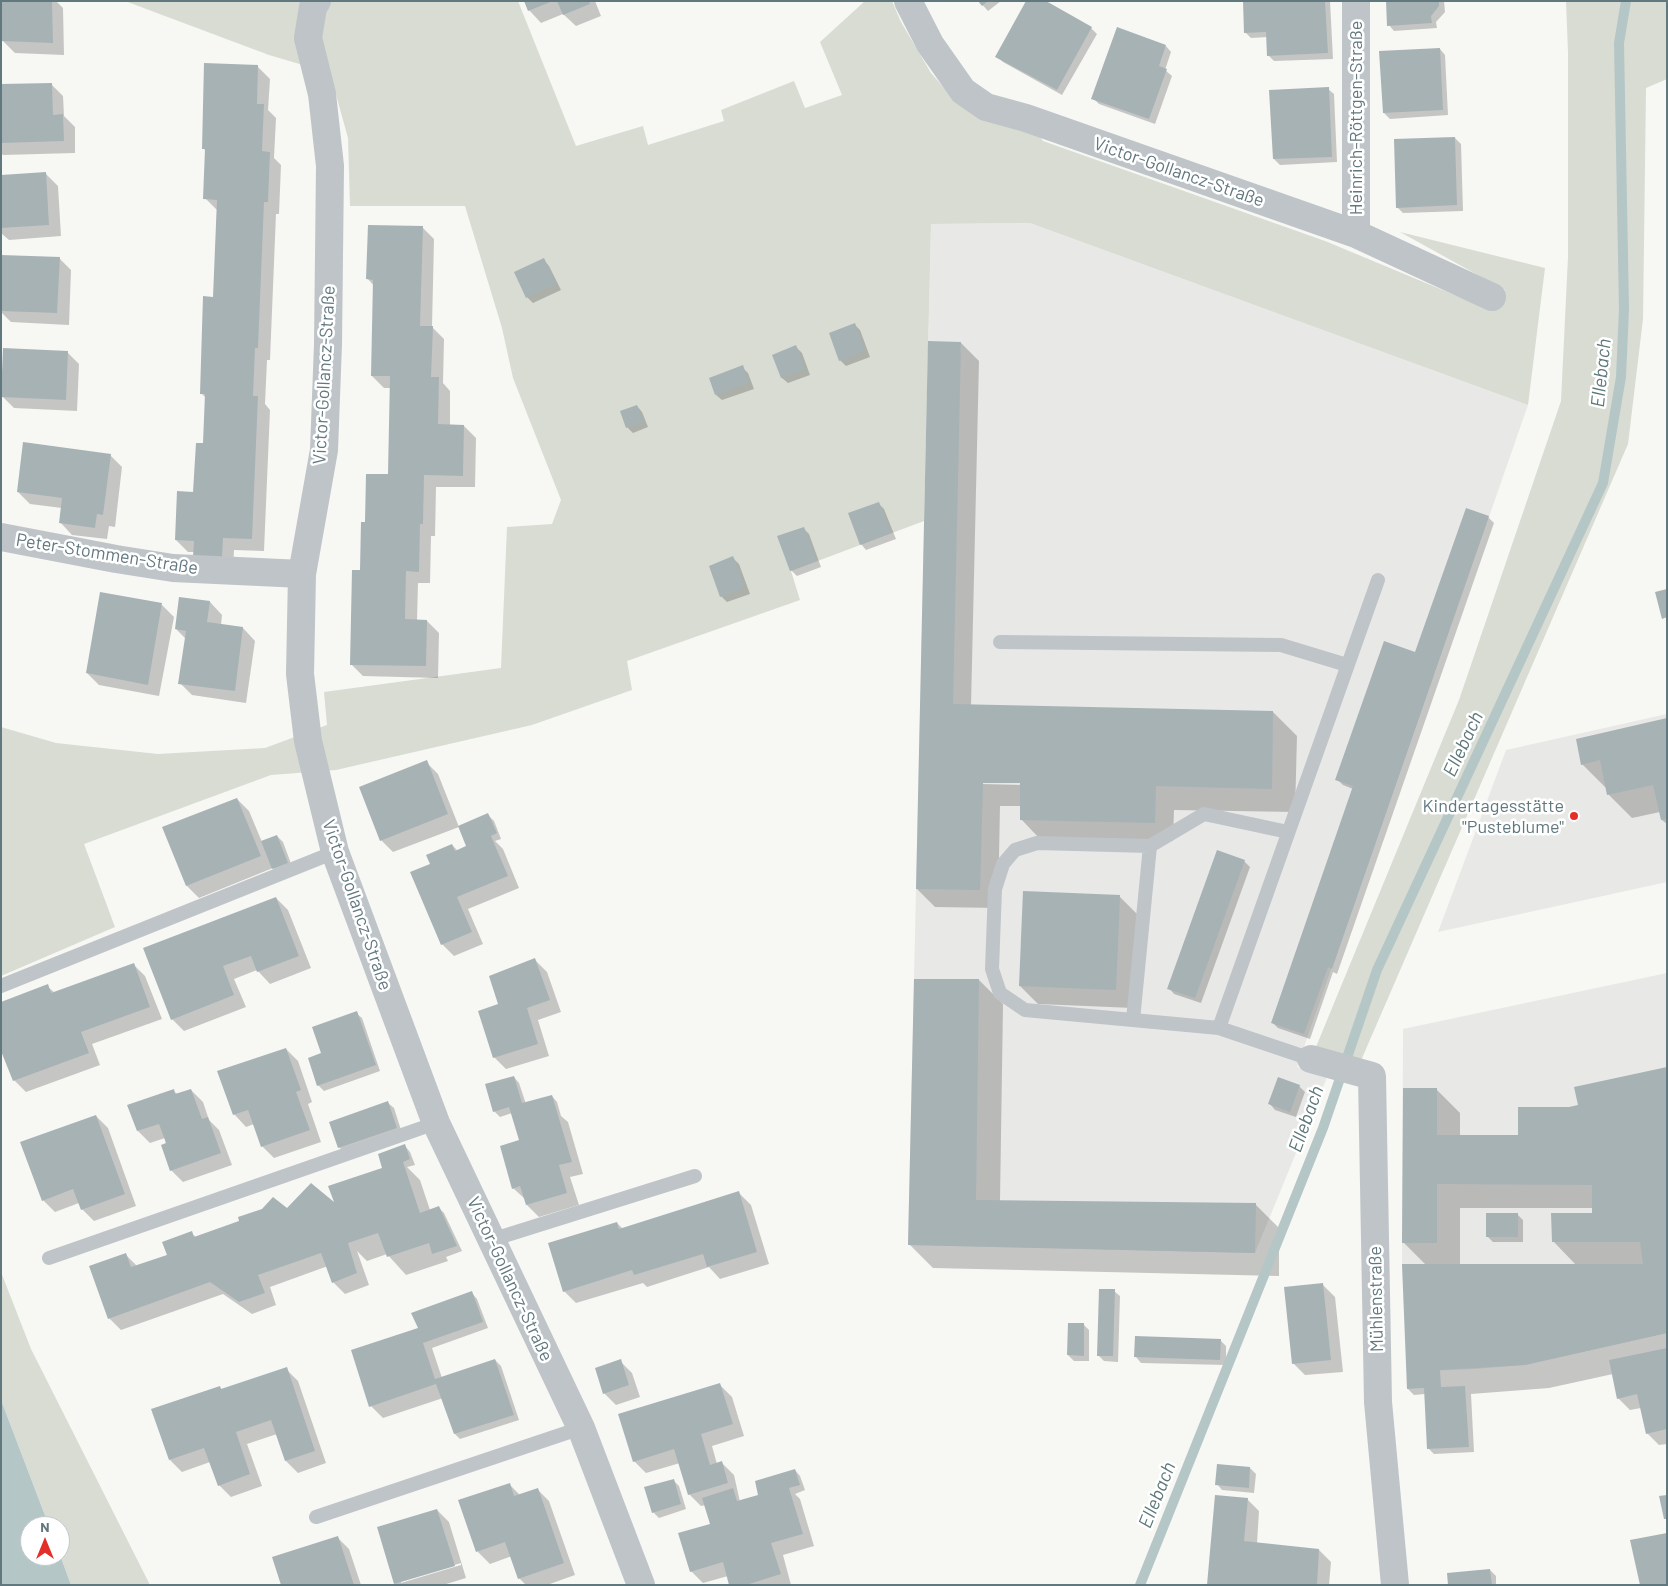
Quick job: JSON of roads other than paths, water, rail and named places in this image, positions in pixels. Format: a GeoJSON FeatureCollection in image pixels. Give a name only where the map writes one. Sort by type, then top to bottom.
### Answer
{"type":"FeatureCollection","features":[{"type":"Feature","properties":{"kind":"street","name":"Victor-Gollancz-Straße"},"geometry":{"type":"LineString","coordinates":[[317,1],[313,7],[308,38],[322,94],[330,166],[328,344],[324,450],[302,574],[300,674],[308,741],[335,852],[436,1123],[581,1428],[641,1585]]}},
{"type":"Feature","properties":{"kind":"street","name":"Victor-Gollancz-Straße"},"geometry":{"type":"LineString","coordinates":[[908,1],[930,44],[963,91],[986,107],[1026,118],[1356,234],[1492,297]]}},
{"type":"Feature","properties":{"kind":"street","name":"Heinrich-Röttgen-Straße"},"geometry":{"type":"LineString","coordinates":[[1356,1],[1356,234]]}},
{"type":"Feature","properties":{"kind":"street","name":"Peter-Stommen-Straße"},"geometry":{"type":"LineString","coordinates":[[1,537],[173,568],[302,574]]}},
{"type":"Feature","properties":{"kind":"street","name":"Mühlenstraße"},"geometry":{"type":"LineString","coordinates":[[1319,1061],[1372,1076],[1378,1402],[1395,1585]]}},
{"type":"Feature","properties":{"kind":"lane"},"geometry":{"type":"LineString","coordinates":[[1218,1028],[1378,580]]}},
{"type":"Feature","properties":{"kind":"lane"},"geometry":{"type":"LineString","coordinates":[[1000,642],[1282,645],[1347,665]]}},
{"type":"Feature","properties":{"kind":"lane"},"geometry":{"type":"LineString","coordinates":[[1288,832],[1204,814],[1150,846],[1037,843],[1015,850],[1003,864],[995,889],[992,969],[1000,993],[1025,1010],[1218,1028],[1319,1061]]}},
{"type":"Feature","properties":{"kind":"lane"},"geometry":{"type":"LineString","coordinates":[[1133,1020],[1150,846]]}},
{"type":"Feature","properties":{"kind":"lane"},"geometry":{"type":"LineString","coordinates":[[1,986],[335,852]]}},
{"type":"Feature","properties":{"kind":"lane"},"geometry":{"type":"LineString","coordinates":[[50,1258],[436,1123]]}},
{"type":"Feature","properties":{"kind":"lane"},"geometry":{"type":"LineString","coordinates":[[491,1240],[695,1176]]}},
{"type":"Feature","properties":{"kind":"lane"},"geometry":{"type":"LineString","coordinates":[[316,1517],[581,1428]]}},
{"type":"Feature","properties":{"kind":"waterway","name":"Ellebach"},"geometry":{"type":"LineString","coordinates":[[1140,1585],[1323,1128],[1377,970],[1603,483],[1621,377],[1624,309],[1619,43],[1626,1]]}},
{"type":"Feature","properties":{"kind":"place","name":"Kindertagesstätte \"Pusteblume\""},"geometry":{"type":"Point","coordinates":[1574,816]}}]}
